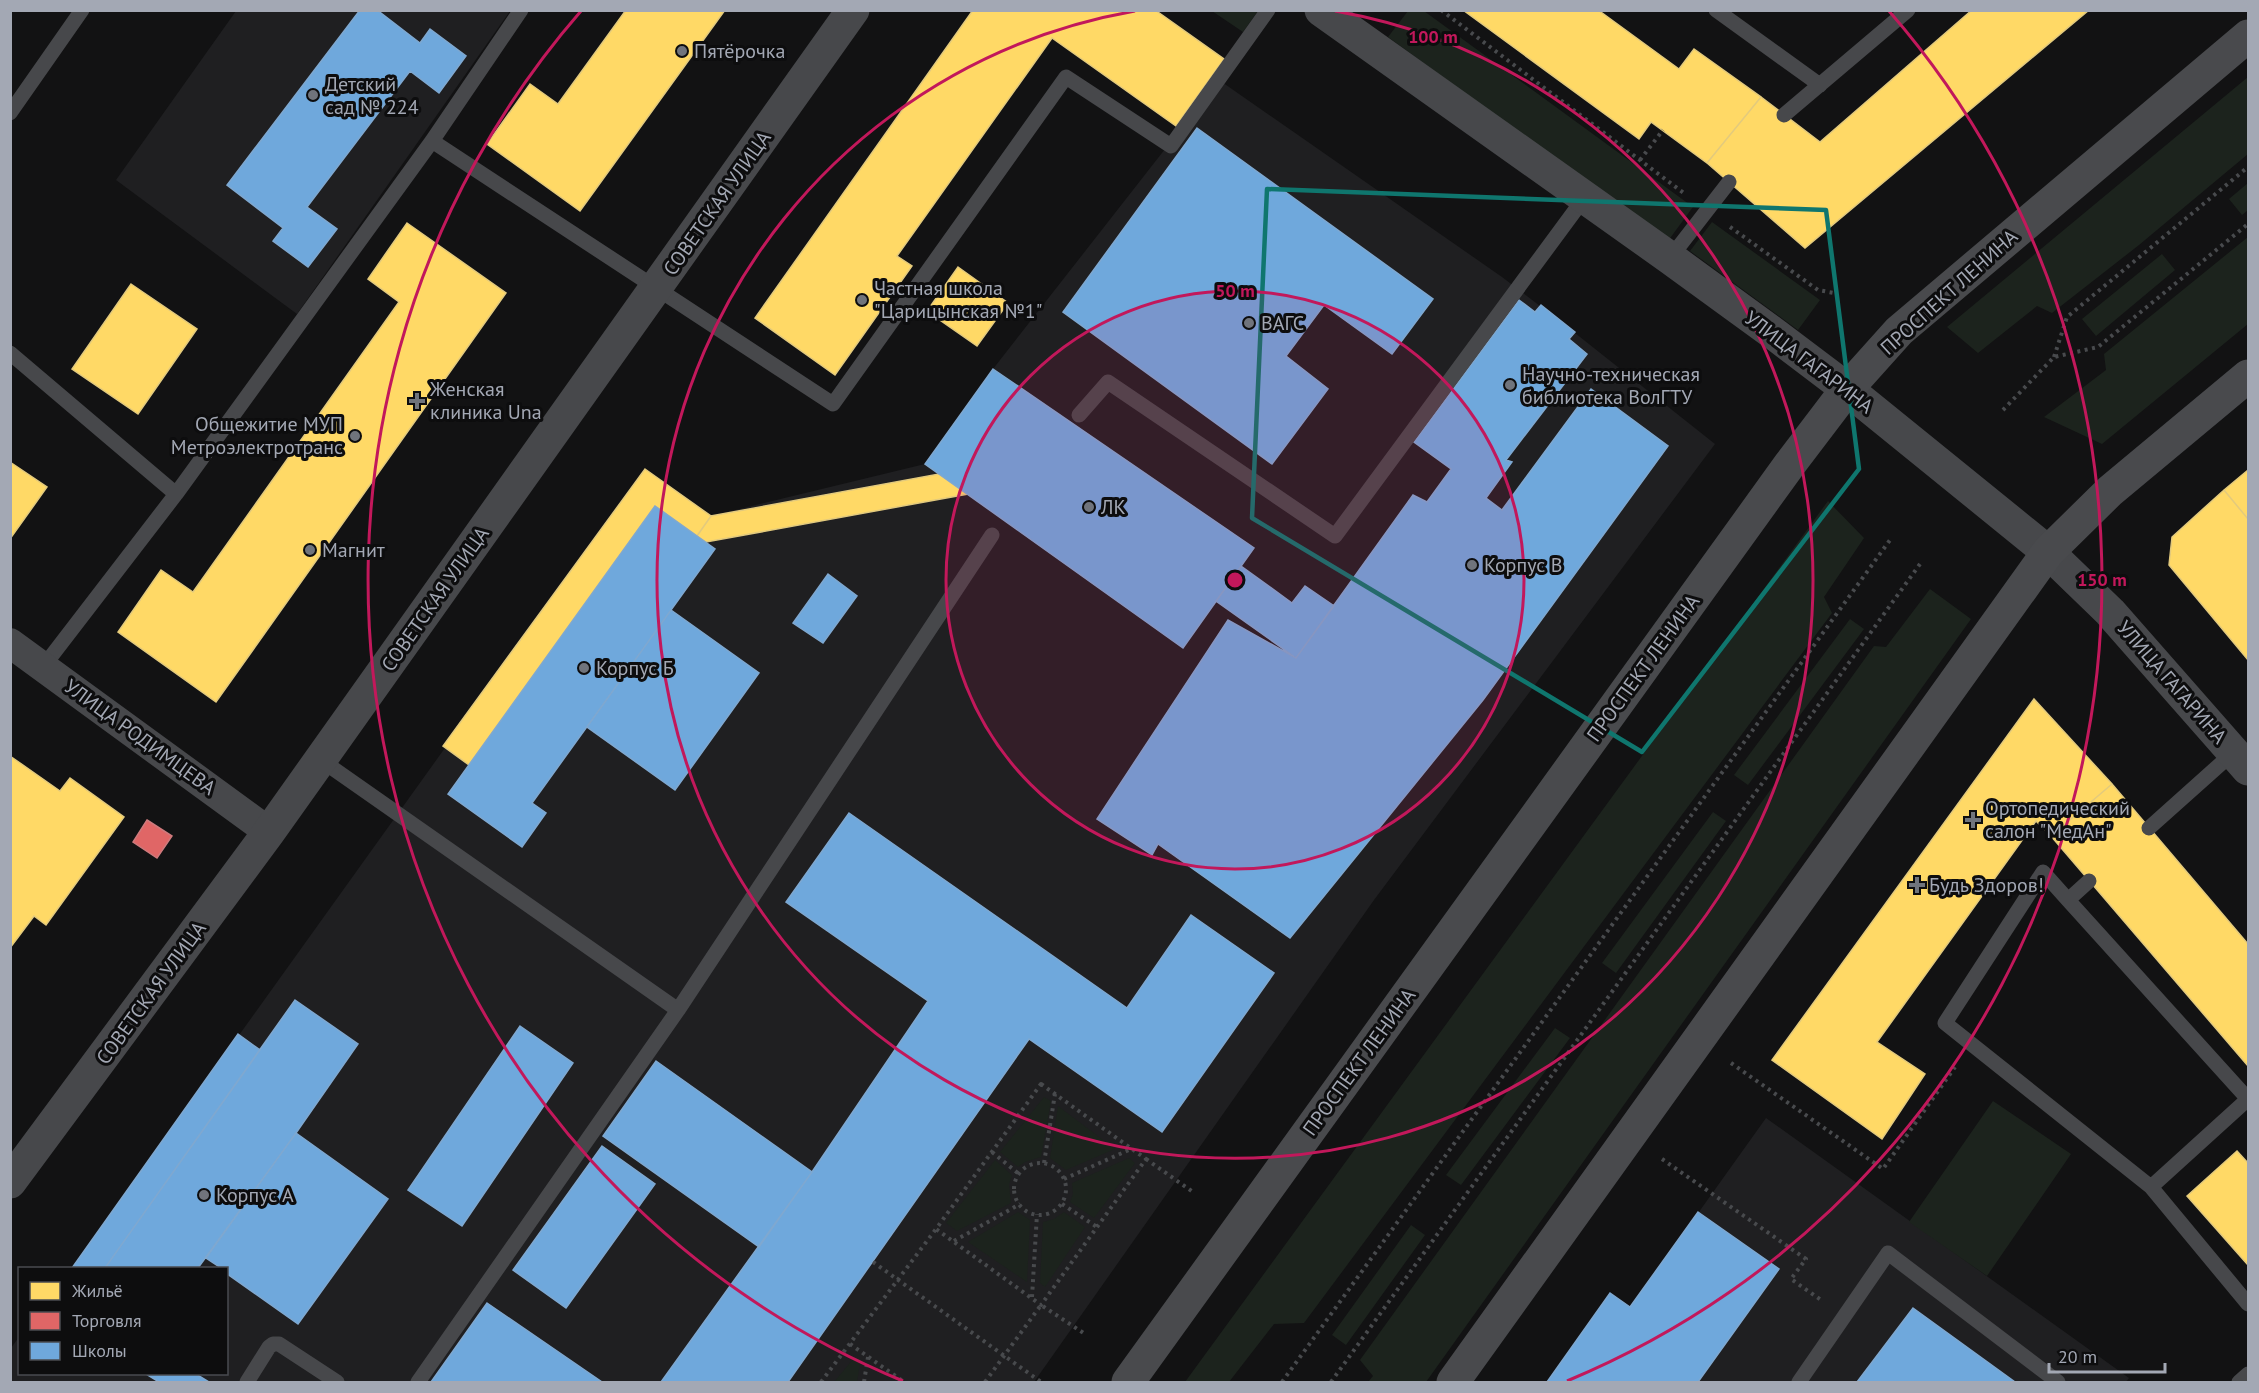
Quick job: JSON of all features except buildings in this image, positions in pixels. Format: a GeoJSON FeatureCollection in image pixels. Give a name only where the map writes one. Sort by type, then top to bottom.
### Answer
{"type":"FeatureCollection","features":[{"type":"Feature","properties":{"kind":"main road","name":"ПРОСПЕКТ ЛЕНИНА"},"geometry":{"type":"LineString","coordinates":[[1128,1383],[1783,473],[1847,389],[1899,331],[2248,36]]}},
{"type":"Feature","properties":{"kind":"main road"},"geometry":{"type":"LineString","coordinates":[[1453,1383],[2048,552],[2110,490],[2248,376]]}},
{"type":"Feature","properties":{"kind":"street","name":"СОВЕТСКАЯ УЛИЦА"},"geometry":{"type":"LineString","coordinates":[[10,1182],[321,760],[853,10]]}},
{"type":"Feature","properties":{"kind":"street","name":"УЛИЦА ГАГАРИНА"},"geometry":{"type":"LineString","coordinates":[[1321,10],[1671,258],[1847,389],[2048,552],[2110,612],[2241,760]]}},
{"type":"Feature","properties":{"kind":"street","name":"УЛИЦА РОДИМЦЕВА"},"geometry":{"type":"LineString","coordinates":[[10,643],[269,832]]}},
{"type":"Feature","properties":{"kind":"lane"},"geometry":{"type":"LineString","coordinates":[[10,113],[82,10]]}},
{"type":"Feature","properties":{"kind":"lane"},"geometry":{"type":"LineString","coordinates":[[43,667],[176,494],[432,141],[521,10]]}},
{"type":"Feature","properties":{"kind":"lane"},"geometry":{"type":"LineString","coordinates":[[432,141],[833,404],[1066,77],[1171,146],[1268,10]]}},
{"type":"Feature","properties":{"kind":"lane"},"geometry":{"type":"LineString","coordinates":[[1716,10],[1820,85]]}},
{"type":"Feature","properties":{"kind":"lane"},"geometry":{"type":"LineString","coordinates":[[1785,115],[1908,10]]}},
{"type":"Feature","properties":{"kind":"lane"},"geometry":{"type":"LineString","coordinates":[[1671,258],[1730,182]]}},
{"type":"Feature","properties":{"kind":"lane"},"geometry":{"type":"LineString","coordinates":[[1079,415],[1108,382],[1335,536],[1585,197]]}},
{"type":"Feature","properties":{"kind":"lane"},"geometry":{"type":"LineString","coordinates":[[10,353],[176,494]]}},
{"type":"Feature","properties":{"kind":"lane"},"geometry":{"type":"LineString","coordinates":[[418,1383],[678,1010],[992,535]]}},
{"type":"Feature","properties":{"kind":"lane"},"geometry":{"type":"LineString","coordinates":[[321,760],[678,1010]]}},
{"type":"Feature","properties":{"kind":"lane"},"geometry":{"type":"LineString","coordinates":[[2149,828],[2241,760]]}},
{"type":"Feature","properties":{"kind":"lane"},"geometry":{"type":"LineString","coordinates":[[2151,1187],[2248,1099],[2043,872],[1945,1023],[2151,1187],[2248,1304]]}},
{"type":"Feature","properties":{"kind":"lane"},"geometry":{"type":"LineString","coordinates":[[2068,900],[2089,881]]}},
{"type":"Feature","properties":{"kind":"lane"},"geometry":{"type":"LineString","coordinates":[[1798,1383],[1888,1253],[2058,1383]]}},
{"type":"Feature","properties":{"kind":"lane"},"geometry":{"type":"LineString","coordinates":[[247,1383],[273,1344],[279,1344],[337,1383]]}},
{"type":"Feature","properties":{"kind":"lane"},"geometry":{"type":"LineString","coordinates":[[2239,1383],[2248,1374]]}},
{"type":"Feature","properties":{"kind":"path"},"geometry":{"type":"LineString","coordinates":[[1442,10],[1707,210],[1818,290],[1834,293]]}},
{"type":"Feature","properties":{"kind":"path"},"geometry":{"type":"LineString","coordinates":[[1640,160],[1663,130]]}},
{"type":"Feature","properties":{"kind":"path"},"geometry":{"type":"LineString","coordinates":[[2003,410],[2054,357],[2067,317],[2248,167]]}},
{"type":"Feature","properties":{"kind":"path"},"geometry":{"type":"LineString","coordinates":[[2054,357],[2098,347],[2248,224]]}},
{"type":"Feature","properties":{"kind":"path"},"geometry":{"type":"LineString","coordinates":[[1282,1383],[1890,540]]}},
{"type":"Feature","properties":{"kind":"path"},"geometry":{"type":"LineString","coordinates":[[1331,1383],[1920,564]]}},
{"type":"Feature","properties":{"kind":"path"},"geometry":{"type":"LineString","coordinates":[[1731,1063],[1883,1169],[1971,1044]]}},
{"type":"Feature","properties":{"kind":"path"},"geometry":{"type":"LineString","coordinates":[[821,1383],[899,1281],[1041,1084],[1192,1192]]}},
{"type":"Feature","properties":{"kind":"path"},"geometry":{"type":"LineString","coordinates":[[1044,1163],[1055,1094]]}},
{"type":"Feature","properties":{"kind":"path"},"geometry":{"type":"LineString","coordinates":[[1064,1179],[1131,1149]]}},
{"type":"Feature","properties":{"kind":"path"},"geometry":{"type":"LineString","coordinates":[[992,1152],[1019,1174]]}},
{"type":"Feature","properties":{"kind":"path"},"geometry":{"type":"LineString","coordinates":[[985,1383],[1146,1159]]}},
{"type":"Feature","properties":{"kind":"path"},"geometry":{"type":"LineString","coordinates":[[1662,1159],[1806,1259],[1791,1279],[1844,1316]]}},
{"type":"Feature","properties":{"kind":"path"},"geometry":{"type":"LineString","coordinates":[[1036,1163],[1044,1163],[1056,1167],[1064,1179],[1066,1194],[1062,1204],[1054,1210],[1045,1214],[1037,1214],[1025,1210],[1020,1204],[1015,1193],[1015,1183],[1019,1174],[1027,1167],[1036,1163]]}},
{"type":"Feature","properties":{"kind":"path"},"geometry":{"type":"LineString","coordinates":[[954,1241],[1020,1204]]}},
{"type":"Feature","properties":{"kind":"path"},"geometry":{"type":"LineString","coordinates":[[1062,1204],[1097,1227]]}},
{"type":"Feature","properties":{"kind":"path"},"geometry":{"type":"LineString","coordinates":[[1032,1298],[1037,1214]]}},
{"type":"Feature","properties":{"kind":"path"},"geometry":{"type":"LineString","coordinates":[[936,1229],[1085,1334]]}},
{"type":"Feature","properties":{"kind":"path"},"geometry":{"type":"LineString","coordinates":[[873,1262],[1041,1383]]}},
{"type":"Feature","properties":{"kind":"path"},"geometry":{"type":"LineString","coordinates":[[850,1344],[904,1383]]}},
{"type":"Feature","properties":{"kind":"path"},"geometry":{"type":"LineString","coordinates":[[864,1383],[868,1356]]}},
{"type":"Feature","properties":{"kind":"highlighted area"},"geometry":{"type":"Polygon","coordinates":[[[1267,189],[1826,210],[1859,469],[1642,752],[1252,518],[1267,189]]]}},
{"type":"Feature","properties":{"kind":"shaded area","name":"Детский сад № 224"},"geometry":{"type":"Polygon","coordinates":[[[236,11],[510,11],[297,314],[116,180],[236,11]]]}},
{"type":"Feature","properties":{"kind":"shaded area"},"geometry":{"type":"Polygon","coordinates":[[[1212,11],[1258,11],[1243,32],[1212,11]]]}},
{"type":"Feature","properties":{"kind":"shaded area"},"geometry":{"type":"Polygon","coordinates":[[[1408,11],[1424,11],[1693,207],[1668,241],[1388,37],[1408,11]]]}},
{"type":"Feature","properties":{"kind":"shaded area"},"geometry":{"type":"Polygon","coordinates":[[[2248,77],[2248,154],[2139,245],[2052,313],[2037,306],[1978,353],[1947,327],[2248,77]]]}},
{"type":"Feature","properties":{"kind":"shaded area"},"geometry":{"type":"Polygon","coordinates":[[[1219,80],[1541,305],[1715,444],[1374,900],[1034,1382],[11,1382],[11,1348],[18,1338],[18,1375],[228,1375],[228,1267],[73,1267],[645,469],[711,516],[925,464],[993,369],[1219,80]]]}},
{"type":"Feature","properties":{"kind":"shaded area"},"geometry":{"type":"Polygon","coordinates":[[[2248,183],[2248,210],[2242,215],[2229,199],[2248,183]]]}},
{"type":"Feature","properties":{"kind":"shaded area"},"geometry":{"type":"Polygon","coordinates":[[[1712,222],[1820,300],[1798,330],[1690,251],[1712,222]]]}},
{"type":"Feature","properties":{"kind":"shaded area"},"geometry":{"type":"Polygon","coordinates":[[[2248,237],[2248,324],[2102,444],[2044,417],[2106,370],[2104,354],[2248,237]]]}},
{"type":"Feature","properties":{"kind":"shaded area"},"geometry":{"type":"Polygon","coordinates":[[[2162,254],[2175,270],[2096,336],[2082,319],[2162,254]]]}},
{"type":"Feature","properties":{"kind":"shaded area"},"geometry":{"type":"Polygon","coordinates":[[[1828,501],[1864,538],[1824,597],[1832,613],[1304,1323],[1274,1324],[1229,1382],[1185,1382],[1828,501]]]}},
{"type":"Feature","properties":{"kind":"shaded area"},"geometry":{"type":"Polygon","coordinates":[[[1930,589],[1971,619],[1426,1382],[1368,1382],[1373,1376],[1360,1360],[1874,646],[1886,647],[1930,589]]]}},
{"type":"Feature","properties":{"kind":"shaded area"},"geometry":{"type":"Polygon","coordinates":[[[1850,619],[1864,629],[1748,785],[1734,775],[1850,619]]]}},
{"type":"Feature","properties":{"kind":"shaded area"},"geometry":{"type":"Polygon","coordinates":[[[1713,812],[1726,821],[1616,973],[1602,963],[1713,812]]]}},
{"type":"Feature","properties":{"kind":"shaded area"},"geometry":{"type":"Polygon","coordinates":[[[1555,1028],[1570,1038],[1461,1185],[1446,1175],[1555,1028]]]}},
{"type":"Feature","properties":{"kind":"shaded area"},"geometry":{"type":"Polygon","coordinates":[[[1044,1097],[1051,1101],[1041,1157],[1018,1167],[1000,1152],[1044,1097]]]}},
{"type":"Feature","properties":{"kind":"shaded area"},"geometry":{"type":"Polygon","coordinates":[[[1993,1101],[2071,1154],[1987,1276],[1909,1222],[1993,1101]]]}},
{"type":"Feature","properties":{"kind":"shaded area"},"geometry":{"type":"Polygon","coordinates":[[[1058,1106],[1115,1149],[1066,1170],[1050,1158],[1058,1106]]]}},
{"type":"Feature","properties":{"kind":"shaded area"},"geometry":{"type":"Polygon","coordinates":[[[1766,1118],[2129,1378],[2126,1382],[1547,1382],[1610,1293],[1631,1307],[1766,1118]]]}},
{"type":"Feature","properties":{"kind":"shaded area"},"geometry":{"type":"Polygon","coordinates":[[[1129,1158],[1135,1163],[1094,1218],[1070,1202],[1073,1194],[1072,1183],[1129,1158]]]}},
{"type":"Feature","properties":{"kind":"shaded area"},"geometry":{"type":"Polygon","coordinates":[[[995,1160],[1012,1175],[1009,1185],[1011,1203],[957,1231],[946,1223],[995,1160]]]}},
{"type":"Feature","properties":{"kind":"shaded area"},"geometry":{"type":"Polygon","coordinates":[[[1018,1212],[1030,1220],[1027,1282],[968,1242],[1018,1212]]]}},
{"type":"Feature","properties":{"kind":"shaded area"},"geometry":{"type":"Polygon","coordinates":[[[1064,1212],[1085,1227],[1045,1287],[1040,1283],[1043,1222],[1054,1219],[1064,1212]]]}},
{"type":"Feature","properties":{"kind":"shaded area"},"geometry":{"type":"Polygon","coordinates":[[[1411,1225],[1425,1235],[1346,1345],[1332,1335],[1411,1225]]]}},
{"type":"Feature","properties":{"kind":"shaded area"},"geometry":{"type":"Polygon","coordinates":[[[854,1358],[860,1363],[857,1382],[834,1382],[854,1358]]]}},
{"type":"Feature","properties":{"kind":"place","name":"Пятёрочка"},"geometry":{"type":"Point","coordinates":[682,51]}},
{"type":"Feature","properties":{"kind":"place","name":"Детский сад № 224"},"geometry":{"type":"Point","coordinates":[313,95]}},
{"type":"Feature","properties":{"kind":"place","name":"Частная школа \"Царицынская №1\""},"geometry":{"type":"Point","coordinates":[862,300]}},
{"type":"Feature","properties":{"kind":"place","name":"ВАГС"},"geometry":{"type":"Point","coordinates":[1249,323]}},
{"type":"Feature","properties":{"kind":"place","name":"Научно-техническая библиотека ВолГТУ"},"geometry":{"type":"Point","coordinates":[1510,385]}},
{"type":"Feature","properties":{"kind":"place","name":"Женская клиника Una"},"geometry":{"type":"Point","coordinates":[417,401]}},
{"type":"Feature","properties":{"kind":"place","name":"Общежитие МУП Метроэлектротранс"},"geometry":{"type":"Point","coordinates":[355,436]}},
{"type":"Feature","properties":{"kind":"place","name":"ЛК"},"geometry":{"type":"Point","coordinates":[1089,507]}},
{"type":"Feature","properties":{"kind":"place","name":"Магнит"},"geometry":{"type":"Point","coordinates":[310,550]}},
{"type":"Feature","properties":{"kind":"place","name":"Корпус В"},"geometry":{"type":"Point","coordinates":[1472,565]}},
{"type":"Feature","properties":{"kind":"place","name":"Корпус Б"},"geometry":{"type":"Point","coordinates":[584,668]}},
{"type":"Feature","properties":{"kind":"place","name":"Ортопедический салон \"МедАн\""},"geometry":{"type":"Point","coordinates":[1973,820]}},
{"type":"Feature","properties":{"kind":"place","name":"Будь Здоров!"},"geometry":{"type":"Point","coordinates":[1917,885]}},
{"type":"Feature","properties":{"kind":"place","name":"Корпус А"},"geometry":{"type":"Point","coordinates":[204,1195]}}]}
